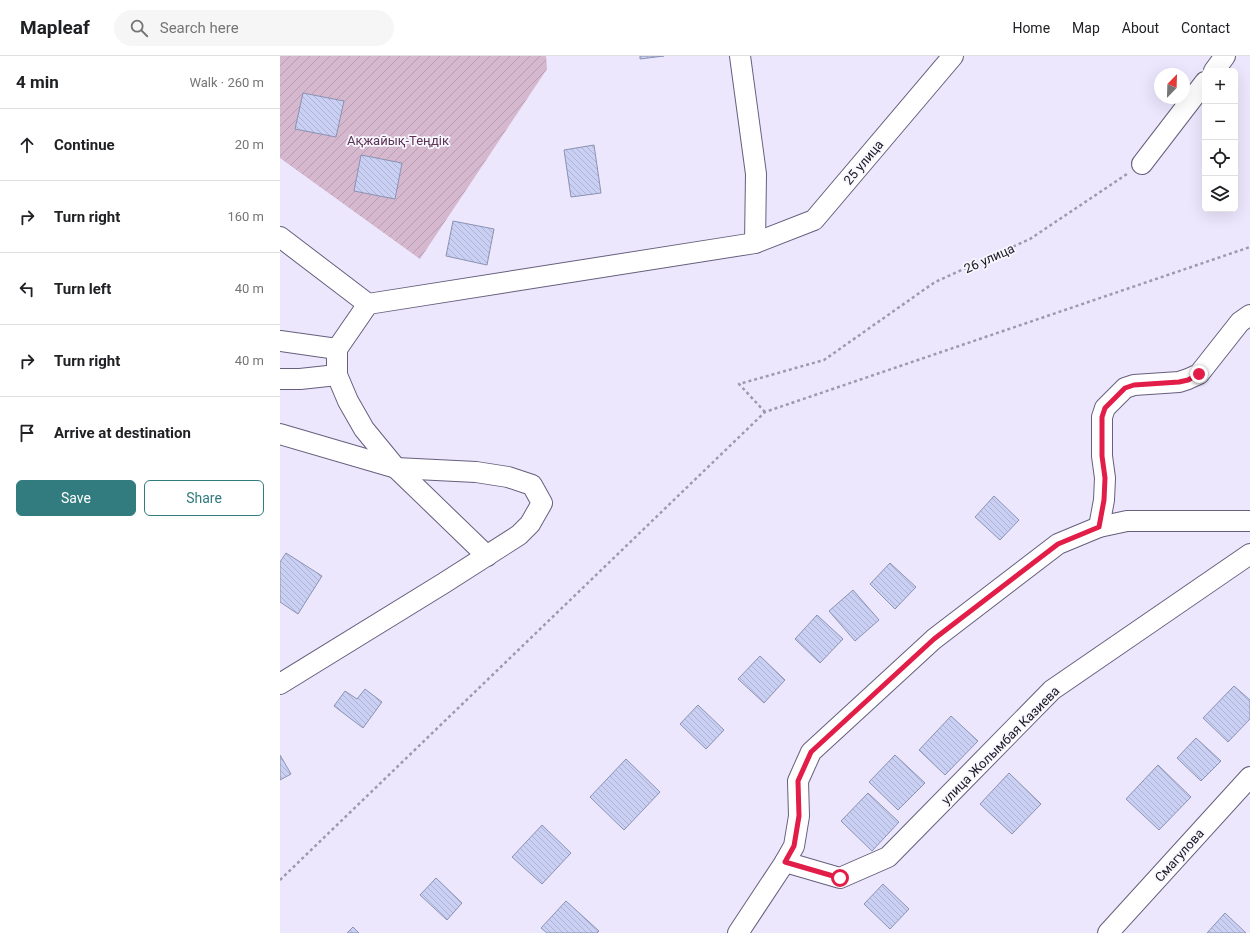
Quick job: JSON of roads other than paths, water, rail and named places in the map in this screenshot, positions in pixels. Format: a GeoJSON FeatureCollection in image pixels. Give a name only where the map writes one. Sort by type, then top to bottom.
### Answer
{"type":"FeatureCollection","features":[{"type":"Feature","properties":{"kind":"street"},"geometry":{"type":"LineString","coordinates":[[740,56],[756,174],[755,243]]}},
{"type":"Feature","properties":{"kind":"street","name":"25 улица"},"geometry":{"type":"LineString","coordinates":[[368,304],[755,243],[814,220],[953,56]]}},
{"type":"Feature","properties":{"kind":"street"},"geometry":{"type":"LineString","coordinates":[[1216,68],[1225,56]]}},
{"type":"Feature","properties":{"kind":"street"},"geometry":{"type":"LineString","coordinates":[[1142,164],[1202,86]]}},
{"type":"Feature","properties":{"kind":"street"},"geometry":{"type":"LineString","coordinates":[[280,237],[368,304],[337,349],[337,375],[348,401],[364,429],[396,468],[487,556]]}},
{"type":"Feature","properties":{"kind":"street"},"geometry":{"type":"LineString","coordinates":[[1099,527],[1104,500],[1105,478],[1102,456],[1102,417],[1105,408],[1125,388],[1134,385],[1179,382],[1188,380],[1199,374],[1240,322],[1250,315]]}},
{"type":"Feature","properties":{"kind":"street"},"geometry":{"type":"LineString","coordinates":[[280,341],[337,349]]}},
{"type":"Feature","properties":{"kind":"street"},"geometry":{"type":"LineString","coordinates":[[280,379],[300,380],[337,375]]}},
{"type":"Feature","properties":{"kind":"street"},"geometry":{"type":"LineString","coordinates":[[280,434],[396,468],[476,472],[508,477],[532,485],[542,503],[530,524],[519,535],[280,684]]}},
{"type":"Feature","properties":{"kind":"street"},"geometry":{"type":"LineString","coordinates":[[738,933],[794,846],[799,816],[798,781],[811,752],[934,639],[1058,544],[1099,527],[1127,521],[1250,521]]}},
{"type":"Feature","properties":{"kind":"street","name":"улица Жолымбая Казиева"},"geometry":{"type":"LineString","coordinates":[[785,862],[840,878],[888,856],[1052,690],[1250,554]]}},
{"type":"Feature","properties":{"kind":"street","name":"Смагулова"},"geometry":{"type":"LineString","coordinates":[[1108,933],[1250,777]]}},
{"type":"Feature","properties":{"kind":"park label","name":"Ақжайық-Теңдік"},"geometry":{"type":"Point","coordinates":[398,140]}}]}
